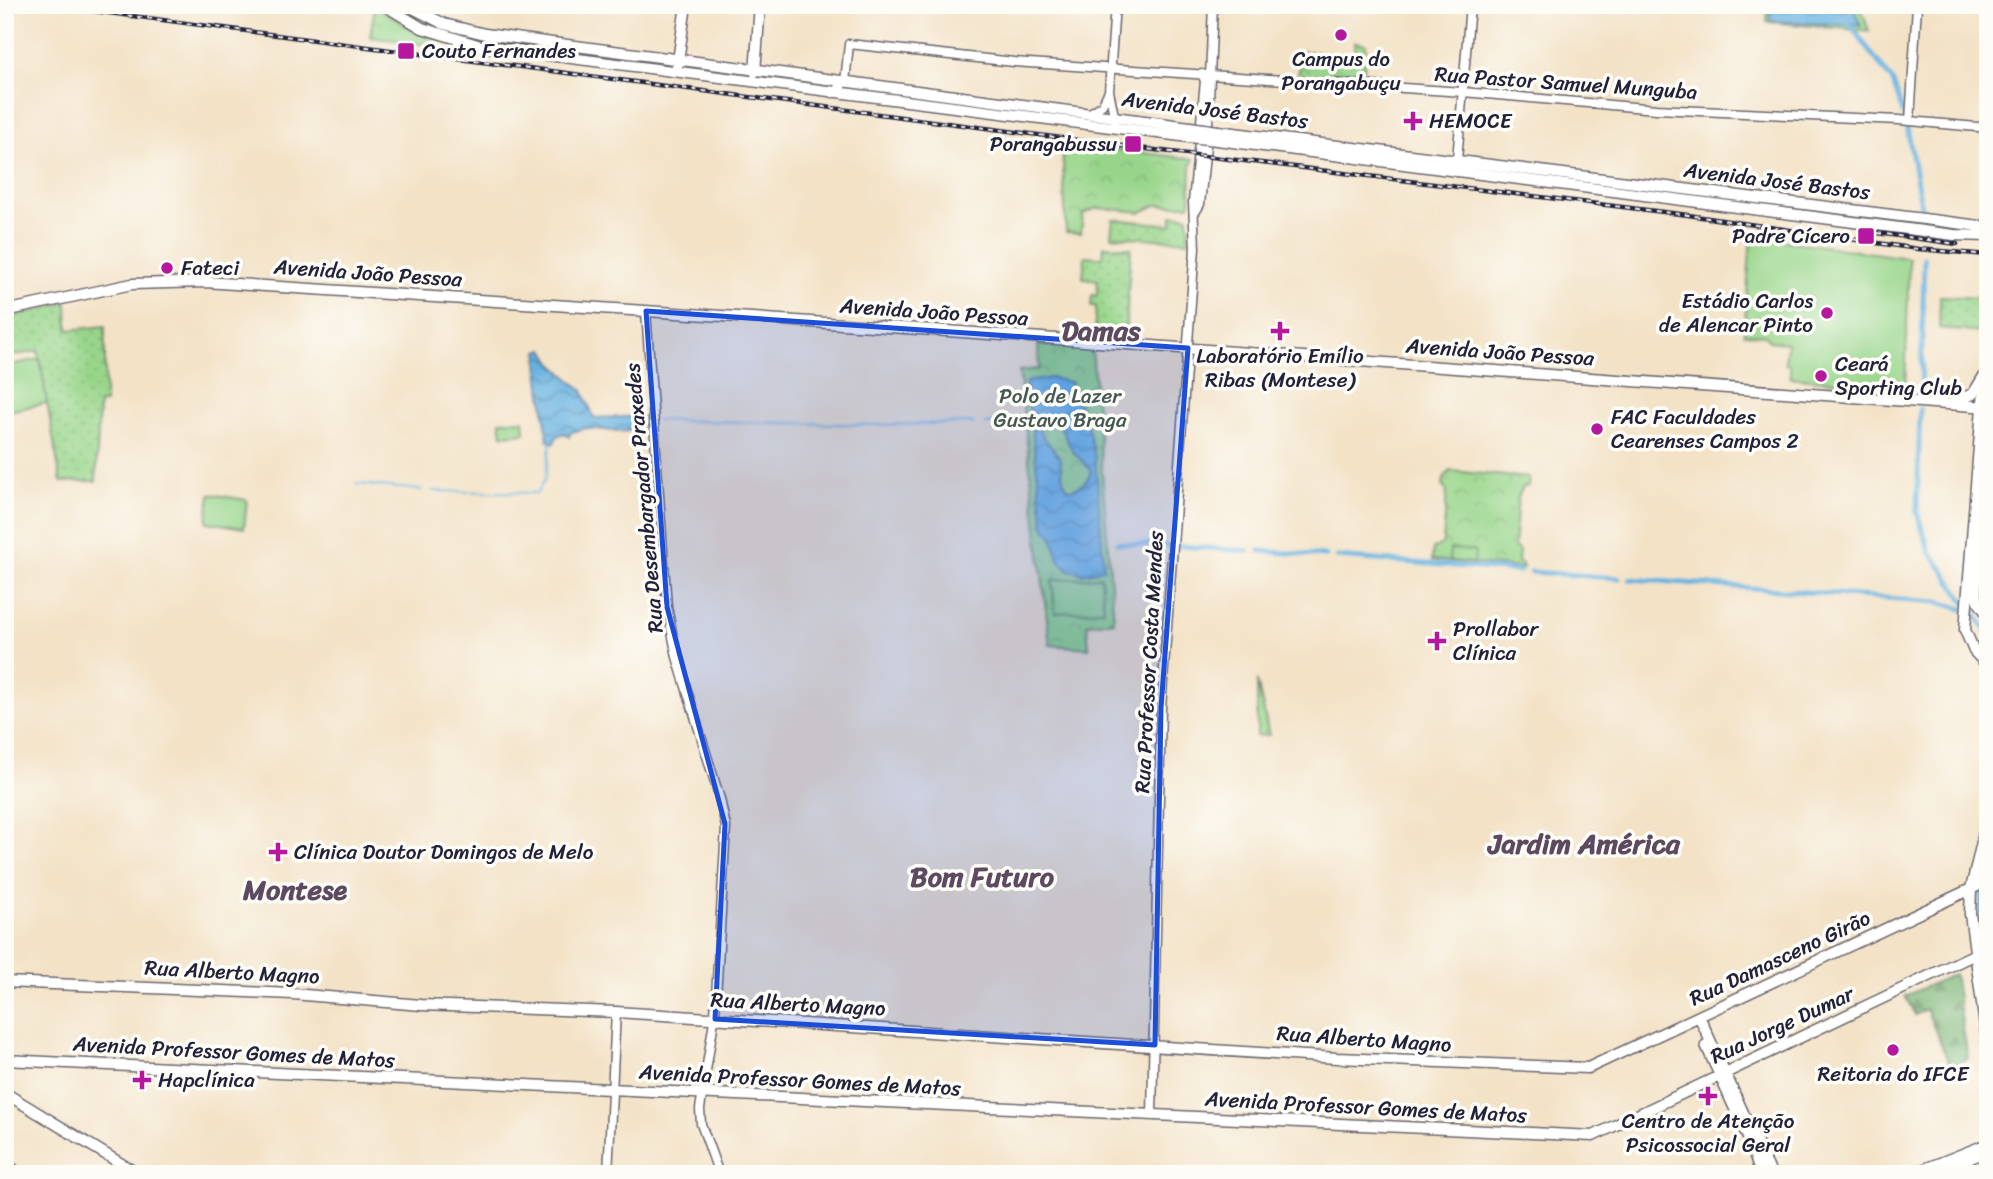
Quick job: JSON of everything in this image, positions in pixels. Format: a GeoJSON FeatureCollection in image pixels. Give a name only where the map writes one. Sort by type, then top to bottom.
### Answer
{"type":"FeatureCollection","features":[{"type":"Feature","properties":{"kind":"main road","name":"Avenida José Bastos"},"geometry":{"type":"LineString","coordinates":[[384,5],[422,28],[484,47],[570,59],[755,72],[845,82],[1114,116],[1190,132],[1456,172],[1954,235],[1988,236]]}},
{"type":"Feature","properties":{"kind":"main road","name":"Avenida José Bastos"},"geometry":{"type":"LineString","coordinates":[[407,5],[439,22],[485,34],[833,93],[1118,129],[1190,132]]}},
{"type":"Feature","properties":{"kind":"main road"},"geometry":{"type":"LineString","coordinates":[[677,67],[686,5]]}},
{"type":"Feature","properties":{"kind":"main road"},"geometry":{"type":"LineString","coordinates":[[755,72],[760,5]]}},
{"type":"Feature","properties":{"kind":"main road"},"geometry":{"type":"LineString","coordinates":[[570,59],[572,47]]}},
{"type":"Feature","properties":{"kind":"main road","name":"Avenida José Bastos"},"geometry":{"type":"LineString","coordinates":[[1217,136],[1457,159],[1988,227]]}},
{"type":"Feature","properties":{"kind":"main road"},"geometry":{"type":"LineString","coordinates":[[1954,235],[1988,242]]}},
{"type":"Feature","properties":{"kind":"main road","name":"Avenida João Pessoa"},"geometry":{"type":"LineString","coordinates":[[5,312],[109,288],[197,282],[1188,348],[1985,407]]}},
{"type":"Feature","properties":{"kind":"main road"},"geometry":{"type":"LineString","coordinates":[[1945,403],[1969,398],[1988,370]]}},
{"type":"Feature","properties":{"kind":"main road"},"geometry":{"type":"LineString","coordinates":[[1988,370],[1966,610],[1966,636],[1974,651],[1988,666]]}},
{"type":"Feature","properties":{"kind":"main road"},"geometry":{"type":"LineString","coordinates":[[1988,436],[1976,592],[1980,606],[1988,615]]}},
{"type":"Feature","properties":{"kind":"main road"},"geometry":{"type":"LineString","coordinates":[[1988,816],[1982,886],[1988,934]]}},
{"type":"Feature","properties":{"kind":"main road"},"geometry":{"type":"LineString","coordinates":[[1982,886],[1969,914],[1982,952],[1988,1048]]}},
{"type":"Feature","properties":{"kind":"main road","name":"Rua Damasceno Girão"},"geometry":{"type":"LineString","coordinates":[[1588,1068],[1982,886]]}},
{"type":"Feature","properties":{"kind":"main road","name":"Rua Jorge Dumar"},"geometry":{"type":"LineString","coordinates":[[1592,1136],[1982,952]]}},
{"type":"Feature","properties":{"kind":"main road","name":"Rua Alberto Magno"},"geometry":{"type":"LineString","coordinates":[[5,982],[293,994],[421,1005],[616,1013],[1337,1058],[1588,1068]]}},
{"type":"Feature","properties":{"kind":"main road"},"geometry":{"type":"LineString","coordinates":[[1698,1018],[1750,1142],[1760,1174]]}},
{"type":"Feature","properties":{"kind":"main road","name":"Avenida Professor Gomes de Matos"},"geometry":{"type":"LineString","coordinates":[[5,1060],[1592,1136]]}},
{"type":"Feature","properties":{"kind":"main road"},"geometry":{"type":"LineString","coordinates":[[1722,1074],[1771,1174]]}},
{"type":"Feature","properties":{"kind":"main road"},"geometry":{"type":"LineString","coordinates":[[5,1093],[138,1174]]}},
{"type":"Feature","properties":{"kind":"main road"},"geometry":{"type":"LineString","coordinates":[[1912,1174],[1988,1144]]}},
{"type":"Feature","properties":{"kind":"main road"},"geometry":{"type":"LineString","coordinates":[[1930,1174],[1988,1152]]}},
{"type":"Feature","properties":{"kind":"main road"},"geometry":{"type":"LineString","coordinates":[[5,1161],[18,1174]]}},
{"type":"Feature","properties":{"kind":"street"},"geometry":{"type":"LineString","coordinates":[[1115,5],[1109,91],[1118,129]]}},
{"type":"Feature","properties":{"kind":"street","name":"Rua Professor Costa Mendes"},"geometry":{"type":"LineString","coordinates":[[1153,1115],[1160,747],[1195,248],[1196,211],[1193,202],[1213,5]]}},
{"type":"Feature","properties":{"kind":"street"},"geometry":{"type":"LineString","coordinates":[[1456,172],[1469,5]]}},
{"type":"Feature","properties":{"kind":"street"},"geometry":{"type":"LineString","coordinates":[[1906,120],[1917,5]]}},
{"type":"Feature","properties":{"kind":"street","name":"Rua Pastor Samuel Munguba"},"geometry":{"type":"LineString","coordinates":[[845,82],[849,44],[936,55],[1463,92],[1656,109],[1906,120],[1988,128]]}},
{"type":"Feature","properties":{"kind":"street"},"geometry":{"type":"LineString","coordinates":[[833,93],[845,82]]}},
{"type":"Feature","properties":{"kind":"street"},"geometry":{"type":"LineString","coordinates":[[1090,113],[1102,105],[1109,91]]}},
{"type":"Feature","properties":{"kind":"street","name":"Rua Desembargador Praxedes"},"geometry":{"type":"LineString","coordinates":[[646,311],[667,607],[673,639],[726,824],[715,1019],[701,1094],[700,1122],[719,1174]]}},
{"type":"Feature","properties":{"kind":"street"},"geometry":{"type":"LineString","coordinates":[[608,1174],[616,1013]]}},
{"type":"Feature","properties":{"kind":"highlighted area"},"geometry":{"type":"Polygon","coordinates":[[[646,311],[1188,348],[1161,708],[1155,1045],[715,1019],[725,824],[667,607],[646,311]]]}},
{"type":"Feature","properties":{"kind":"green space"},"geometry":{"type":"Polygon","coordinates":[[[375,5],[413,30],[438,39],[438,51],[436,46],[370,37],[375,5]]]}},
{"type":"Feature","properties":{"kind":"green space"},"geometry":{"type":"Polygon","coordinates":[[[1767,5],[1860,5],[1869,31],[1767,22],[1767,5]]]}},
{"type":"Feature","properties":{"kind":"green space"},"geometry":{"type":"Polygon","coordinates":[[[1355,42],[1366,44],[1363,84],[1298,79],[1301,51],[1354,56],[1355,42]]]}},
{"type":"Feature","properties":{"kind":"green space"},"geometry":{"type":"Polygon","coordinates":[[[1062,143],[1194,159],[1191,165],[1190,205],[1156,205],[1142,212],[1097,208],[1083,214],[1081,233],[1066,232],[1062,143]]]}},
{"type":"Feature","properties":{"kind":"green space"},"geometry":{"type":"Polygon","coordinates":[[[1172,215],[1188,216],[1189,241],[1111,236],[1113,219],[1172,225],[1172,215]]]}},
{"type":"Feature","properties":{"kind":"green space","name":"Estádio Carlos de Alencar Pinto"},"geometry":{"type":"Polygon","coordinates":[[[1751,236],[1909,258],[1905,394],[1840,390],[1841,382],[1790,377],[1790,365],[1785,364],[1787,343],[1769,341],[1766,335],[1744,334],[1751,236]]]}},
{"type":"Feature","properties":{"kind":"green space"},"geometry":{"type":"Polygon","coordinates":[[[1104,246],[1131,248],[1125,338],[1094,335],[1096,306],[1091,306],[1092,295],[1097,295],[1098,280],[1083,278],[1085,256],[1103,257],[1104,246]]]}},
{"type":"Feature","properties":{"kind":"green space"},"geometry":{"type":"Polygon","coordinates":[[[1940,296],[1982,298],[1979,333],[1939,328],[1940,296]]]}},
{"type":"Feature","properties":{"kind":"green space"},"geometry":{"type":"Polygon","coordinates":[[[67,302],[68,330],[105,326],[105,403],[99,403],[96,481],[61,482],[38,351],[5,357],[5,319],[67,302]]]}},
{"type":"Feature","properties":{"kind":"green space","name":"Polo de Lazer Gustavo Braga"},"geometry":{"type":"Polygon","coordinates":[[[1038,345],[1092,348],[1114,621],[1087,624],[1089,648],[1050,645],[1019,371],[1039,369],[1038,345]]]}},
{"type":"Feature","properties":{"kind":"green space"},"geometry":{"type":"Polygon","coordinates":[[[40,359],[47,403],[9,411],[5,366],[40,359]]]}},
{"type":"Feature","properties":{"kind":"green space"},"geometry":{"type":"Polygon","coordinates":[[[524,420],[525,433],[502,435],[500,421],[524,420]]]}},
{"type":"Feature","properties":{"kind":"green space"},"geometry":{"type":"Polygon","coordinates":[[[1450,471],[1529,478],[1528,486],[1523,487],[1518,497],[1514,547],[1519,550],[1518,562],[1523,568],[1432,560],[1433,549],[1443,543],[1447,491],[1443,487],[1444,478],[1450,471]]]}},
{"type":"Feature","properties":{"kind":"green space"},"geometry":{"type":"Polygon","coordinates":[[[210,494],[247,500],[244,528],[207,522],[210,494]]]}},
{"type":"Feature","properties":{"kind":"green space"},"geometry":{"type":"Polygon","coordinates":[[[1450,549],[1475,551],[1474,563],[1449,561],[1450,549]]]}},
{"type":"Feature","properties":{"kind":"green space"},"geometry":{"type":"Polygon","coordinates":[[[1101,577],[1104,610],[1055,613],[1052,580],[1101,577]]]}},
{"type":"Feature","properties":{"kind":"green space"},"geometry":{"type":"Polygon","coordinates":[[[1257,681],[1269,735],[1257,736],[1257,681]]]}},
{"type":"Feature","properties":{"kind":"green space"},"geometry":{"type":"Polygon","coordinates":[[[1954,974],[1968,1058],[1951,1067],[1926,1009],[1915,1015],[1905,996],[1954,974]]]}},
{"type":"Feature","properties":{"kind":"water"},"geometry":{"type":"Polygon","coordinates":[[[1771,5],[1852,5],[1861,26],[1770,21],[1771,5]]]}},
{"type":"Feature","properties":{"kind":"water"},"geometry":{"type":"Polygon","coordinates":[[[544,349],[553,364],[583,391],[594,418],[649,416],[649,424],[624,432],[584,428],[570,433],[569,437],[565,433],[557,436],[554,443],[548,441],[538,363],[539,351],[544,349]]]}},
{"type":"Feature","properties":{"kind":"water"},"geometry":{"type":"Polygon","coordinates":[[[1051,378],[1070,382],[1088,428],[1095,457],[1104,569],[1083,574],[1069,570],[1060,562],[1052,536],[1044,526],[1026,382],[1051,378]],[[1050,418],[1042,421],[1039,431],[1060,458],[1063,480],[1068,489],[1072,489],[1083,484],[1091,470],[1073,452],[1058,422],[1050,418]]]}},
{"type":"Feature","properties":{"kind":"waterway"},"geometry":{"type":"LineString","coordinates":[[1851,26],[1893,82],[1907,126],[1922,212]]}},
{"type":"Feature","properties":{"kind":"waterway"},"geometry":{"type":"LineString","coordinates":[[1921,395],[1924,258]]}},
{"type":"Feature","properties":{"kind":"waterway"},"geometry":{"type":"LineString","coordinates":[[1920,409],[1917,512],[1929,550],[1966,603]]}},
{"type":"Feature","properties":{"kind":"waterway"},"geometry":{"type":"LineString","coordinates":[[657,420],[876,425],[974,423]]}},
{"type":"Feature","properties":{"kind":"waterway"},"geometry":{"type":"LineString","coordinates":[[986,424],[1016,421]]}},
{"type":"Feature","properties":{"kind":"waterway"},"geometry":{"type":"LineString","coordinates":[[433,491],[537,493],[545,479],[551,441]]}},
{"type":"Feature","properties":{"kind":"waterway"},"geometry":{"type":"LineString","coordinates":[[357,484],[422,490]]}},
{"type":"Feature","properties":{"kind":"waterway"},"geometry":{"type":"LineString","coordinates":[[1117,543],[1170,546]]}},
{"type":"Feature","properties":{"kind":"waterway"},"geometry":{"type":"LineString","coordinates":[[1179,546],[1248,551]]}},
{"type":"Feature","properties":{"kind":"waterway"},"geometry":{"type":"LineString","coordinates":[[1260,551],[1326,556]]}},
{"type":"Feature","properties":{"kind":"waterway"},"geometry":{"type":"LineString","coordinates":[[1337,557],[1520,571]]}},
{"type":"Feature","properties":{"kind":"waterway"},"geometry":{"type":"LineString","coordinates":[[1531,572],[1619,578]]}},
{"type":"Feature","properties":{"kind":"waterway"},"geometry":{"type":"LineString","coordinates":[[1630,579],[1939,602],[1973,612]]}},
{"type":"Feature","properties":{"kind":"waterway"},"geometry":{"type":"LineString","coordinates":[[1972,610],[1988,632]]}},
{"type":"Feature","properties":{"kind":"waterway"},"geometry":{"type":"LineString","coordinates":[[1988,858],[1982,890],[1981,921],[1988,985]]}},
{"type":"Feature","properties":{"kind":"railway"},"geometry":{"type":"LineString","coordinates":[[48,5],[1130,147],[1688,215],[1918,249],[1988,255]]}},
{"type":"Feature","properties":{"kind":"railway"},"geometry":{"type":"LineString","coordinates":[[1877,233],[1957,244]]}},
{"type":"Feature","properties":{"kind":"place","name":"Campus do Porangabuçu"},"geometry":{"type":"Point","coordinates":[1341,35]}},
{"type":"Feature","properties":{"kind":"place","name":"Couto Fernandes"},"geometry":{"type":"Point","coordinates":[406,51]}},
{"type":"Feature","properties":{"kind":"place","name":"HEMOCE"},"geometry":{"type":"Point","coordinates":[1413,121]}},
{"type":"Feature","properties":{"kind":"place","name":"Porangabussu"},"geometry":{"type":"Point","coordinates":[1133,144]}},
{"type":"Feature","properties":{"kind":"place","name":"Padre Cícero"},"geometry":{"type":"Point","coordinates":[1866,236]}},
{"type":"Feature","properties":{"kind":"place","name":"Fateci"},"geometry":{"type":"Point","coordinates":[167,268]}},
{"type":"Feature","properties":{"kind":"place","name":"Estádio Carlos de Alencar Pinto"},"geometry":{"type":"Point","coordinates":[1827,313]}},
{"type":"Feature","properties":{"kind":"place","name":"Laboratório Emílio Ribas (Montese)"},"geometry":{"type":"Point","coordinates":[1280,331]}},
{"type":"Feature","properties":{"kind":"place","name":"Ceará Sporting Club"},"geometry":{"type":"Point","coordinates":[1821,376]}},
{"type":"Feature","properties":{"kind":"place","name":"FAC Faculdades Cearenses Campos 2"},"geometry":{"type":"Point","coordinates":[1597,429]}},
{"type":"Feature","properties":{"kind":"place","name":"Prollabor Clínica"},"geometry":{"type":"Point","coordinates":[1437,641]}},
{"type":"Feature","properties":{"kind":"place","name":"Clínica Doutor Domingos de Melo"},"geometry":{"type":"Point","coordinates":[278,852]}},
{"type":"Feature","properties":{"kind":"place","name":"Reitoria do IFCE"},"geometry":{"type":"Point","coordinates":[1893,1050]}},
{"type":"Feature","properties":{"kind":"place","name":"Hapclínica"},"geometry":{"type":"Point","coordinates":[142,1080]}},
{"type":"Feature","properties":{"kind":"place","name":"Centro de Atenção Psicossocial Geral"},"geometry":{"type":"Point","coordinates":[1708,1096]}},
{"type":"Feature","properties":{"kind":"district","name":"Damas"},"geometry":{"type":"Point","coordinates":[1101,330]}},
{"type":"Feature","properties":{"kind":"district","name":"Jardim América"},"geometry":{"type":"Point","coordinates":[1584,843]}},
{"type":"Feature","properties":{"kind":"district","name":"Bom Futuro"},"geometry":{"type":"Point","coordinates":[982,876]}},
{"type":"Feature","properties":{"kind":"district","name":"Montese"},"geometry":{"type":"Point","coordinates":[295,889]}}]}
